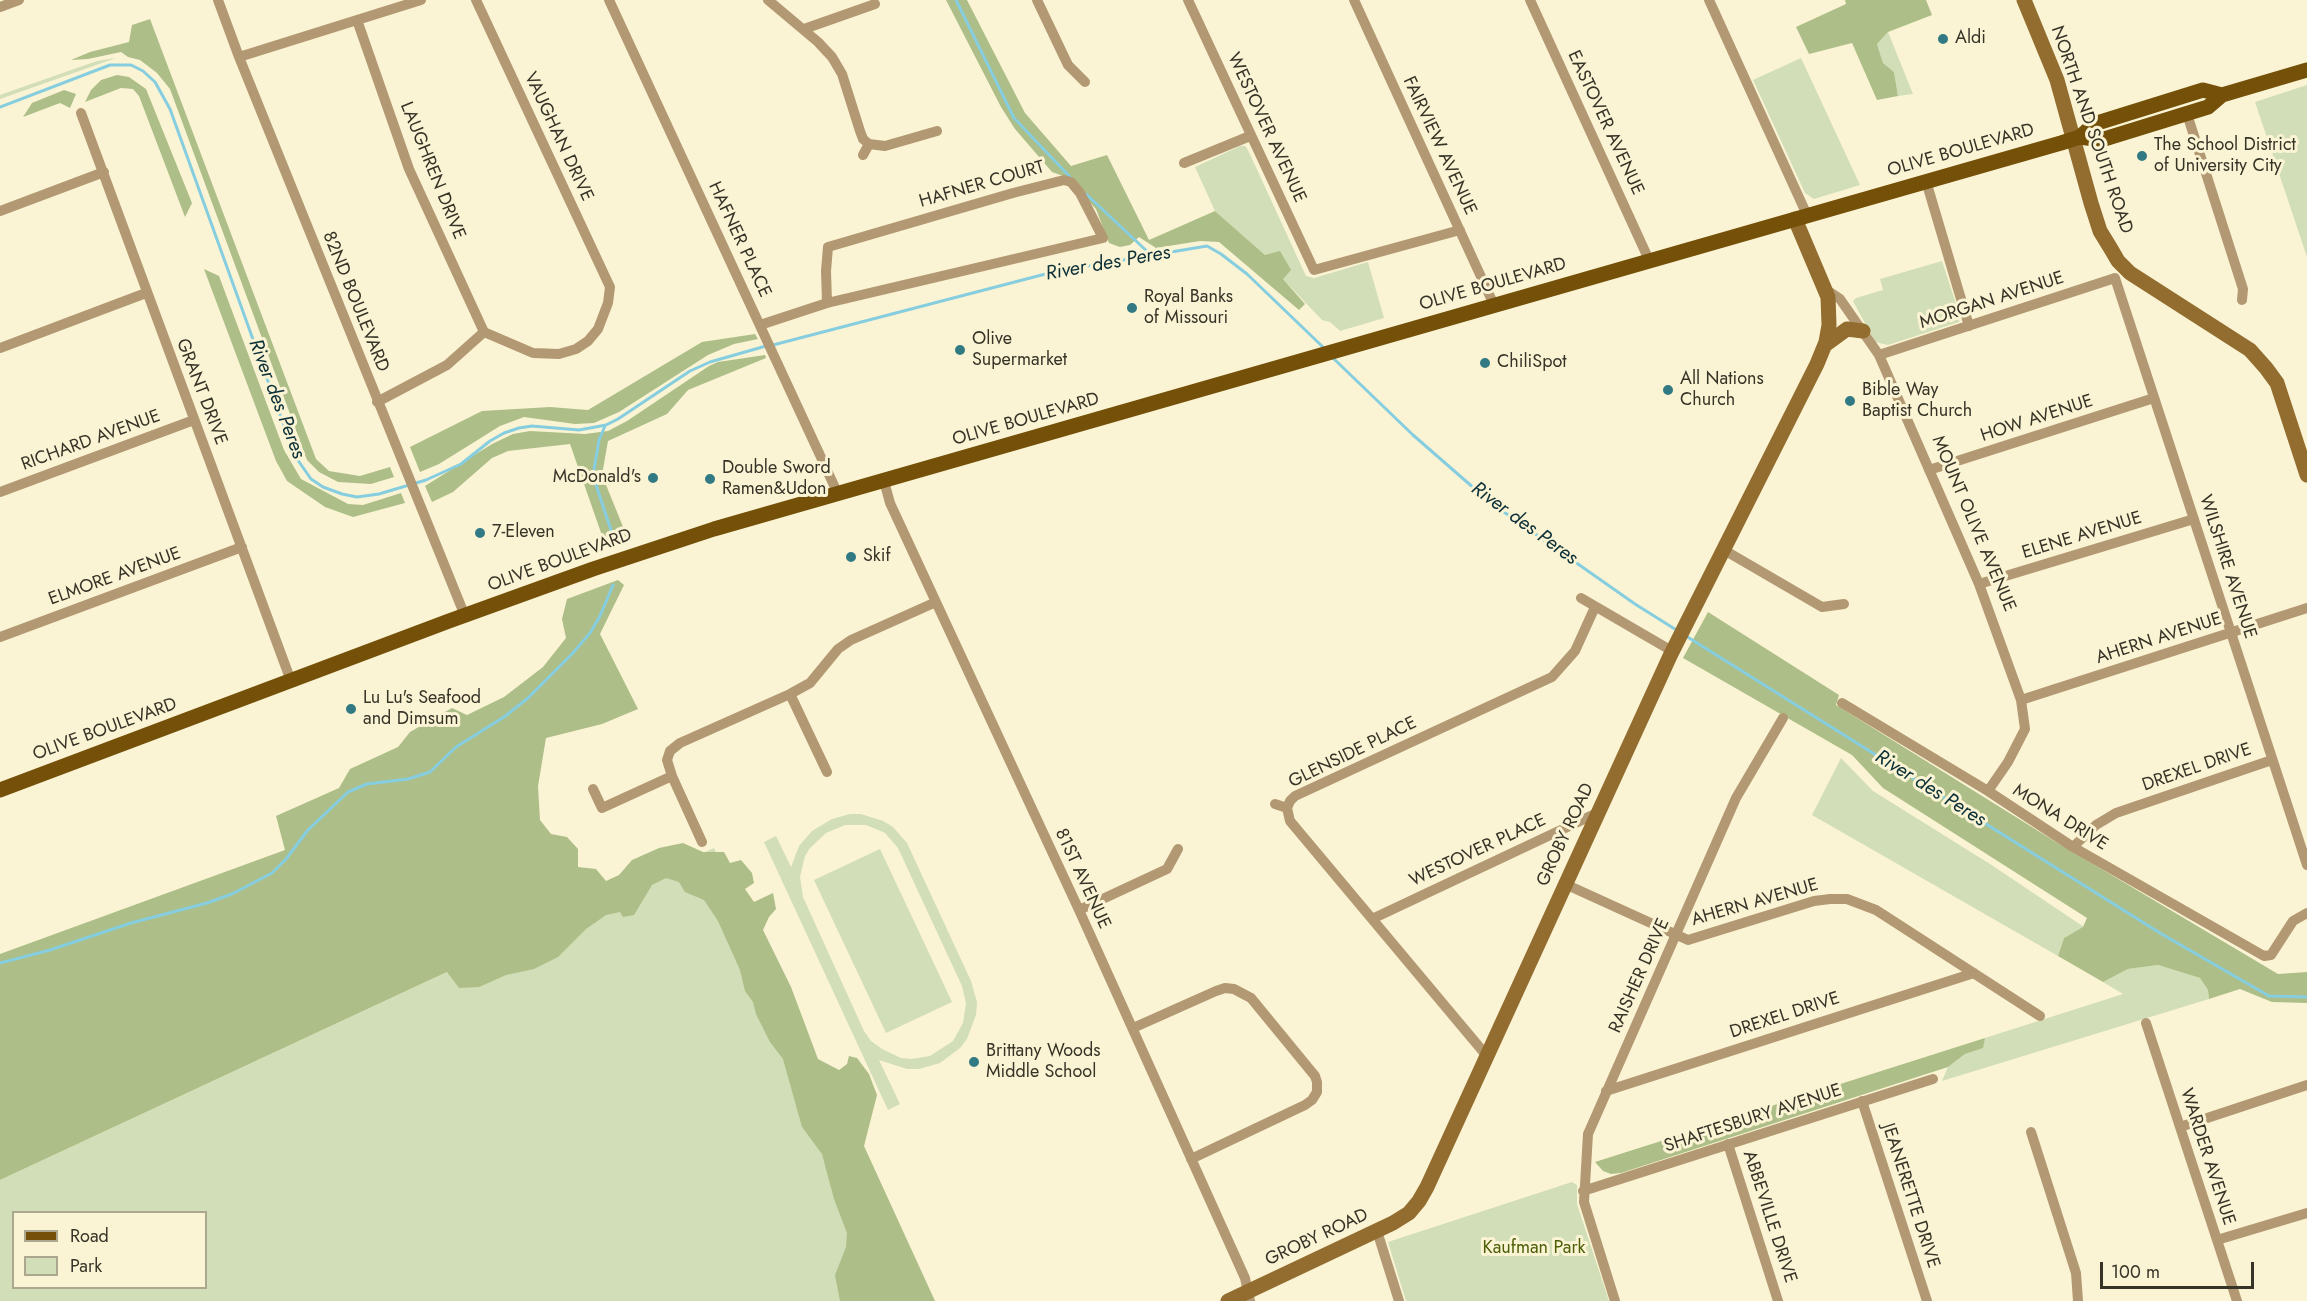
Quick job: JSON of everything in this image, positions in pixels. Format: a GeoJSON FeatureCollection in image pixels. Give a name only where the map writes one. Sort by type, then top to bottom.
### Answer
{"type":"FeatureCollection","features":[{"type":"Feature","properties":{"kind":"main road","name":"OLIVE BOULEVARD"},"geometry":{"type":"LineString","coordinates":[[0,790],[593,569],[705,532],[1926,181],[2077,139],[2097,141],[2208,107],[2222,95],[2307,70]]}},
{"type":"Feature","properties":{"kind":"main road","name":"OLIVE BOULEVARD"},"geometry":{"type":"LineString","coordinates":[[2077,139],[2094,124],[2204,90],[2222,95]]}},
{"type":"Feature","properties":{"kind":"street"},"geometry":{"type":"LineString","coordinates":[[0,7],[19,0]]}},
{"type":"Feature","properties":{"kind":"street","name":"82ND BOULEVARD"},"geometry":{"type":"LineString","coordinates":[[218,0],[377,402],[465,616]]}},
{"type":"Feature","properties":{"kind":"street"},"geometry":{"type":"LineString","coordinates":[[239,57],[421,0]]}},
{"type":"Feature","properties":{"kind":"street","name":"VAUGHAN DRIVE"},"geometry":{"type":"LineString","coordinates":[[476,0],[610,287],[608,303],[598,329],[588,341],[576,349],[559,354],[533,353],[484,332]]}},
{"type":"Feature","properties":{"kind":"street","name":"HAFNER PLACE"},"geometry":{"type":"LineString","coordinates":[[609,0],[838,494]]}},
{"type":"Feature","properties":{"kind":"street"},"geometry":{"type":"LineString","coordinates":[[768,0],[804,29],[832,57],[843,74],[863,139],[869,144],[885,146],[937,131]]}},
{"type":"Feature","properties":{"kind":"street"},"geometry":{"type":"LineString","coordinates":[[1037,0],[1068,65],[1085,82]]}},
{"type":"Feature","properties":{"kind":"street","name":"WESTOVER AVENUE"},"geometry":{"type":"LineString","coordinates":[[1188,0],[1314,270],[1460,230]]}},
{"type":"Feature","properties":{"kind":"street","name":"FAIRVIEW AVENUE"},"geometry":{"type":"LineString","coordinates":[[1354,0],[1494,305]]}},
{"type":"Feature","properties":{"kind":"street","name":"EASTOVER AVENUE"},"geometry":{"type":"LineString","coordinates":[[1530,0],[1649,260]]}},
{"type":"Feature","properties":{"kind":"street","name":"MOUNT OLIVE AVENUE"},"geometry":{"type":"LineString","coordinates":[[1709,0],[1801,217],[1825,289],[1840,299],[1880,355],[1979,584],[2021,700],[2025,729],[2008,762],[1988,791]]}},
{"type":"Feature","properties":{"kind":"street","name":"NORTH AND SOUTH ROAD"},"geometry":{"type":"LineString","coordinates":[[2024,0],[2057,81],[2077,139],[2100,231],[2118,261],[2146,284],[2250,350],[2266,368],[2277,383],[2307,475]]}},
{"type":"Feature","properties":{"kind":"street"},"geometry":{"type":"LineString","coordinates":[[804,29],[875,4]]}},
{"type":"Feature","properties":{"kind":"street","name":"LAUGHREN DRIVE"},"geometry":{"type":"LineString","coordinates":[[357,20],[409,169],[484,332]]}},
{"type":"Feature","properties":{"kind":"street","name":"GRANT DRIVE"},"geometry":{"type":"LineString","coordinates":[[81,113],[291,681]]}},
{"type":"Feature","properties":{"kind":"street"},"geometry":{"type":"LineString","coordinates":[[2187,114],[2243,289],[2242,300]]}},
{"type":"Feature","properties":{"kind":"street"},"geometry":{"type":"LineString","coordinates":[[1184,163],[1251,136]]}},
{"type":"Feature","properties":{"kind":"street"},"geometry":{"type":"LineString","coordinates":[[863,155],[869,144]]}},
{"type":"Feature","properties":{"kind":"street"},"geometry":{"type":"LineString","coordinates":[[0,211],[104,172]]}},
{"type":"Feature","properties":{"kind":"street","name":"HAFNER COURT"},"geometry":{"type":"LineString","coordinates":[[762,328],[827,303],[1103,238],[1080,193],[1071,182],[1064,180],[828,247],[827,303]]}},
{"type":"Feature","properties":{"kind":"street"},"geometry":{"type":"LineString","coordinates":[[1926,181],[1969,326]]}},
{"type":"Feature","properties":{"kind":"street","name":"MORGAN AVENUE"},"geometry":{"type":"LineString","coordinates":[[1880,355],[2115,279]]}},
{"type":"Feature","properties":{"kind":"street","name":"WILSHIRE AVENUE"},"geometry":{"type":"LineString","coordinates":[[2115,279],[2307,865]]}},
{"type":"Feature","properties":{"kind":"street","name":"GROBY ROAD"},"geometry":{"type":"LineString","coordinates":[[1228,1301],[1249,1296],[1377,1231],[1409,1213],[1419,1201],[1673,647],[1724,550],[1825,345],[1830,325],[1825,289]]}},
{"type":"Feature","properties":{"kind":"street"},"geometry":{"type":"LineString","coordinates":[[0,348],[146,293]]}},
{"type":"Feature","properties":{"kind":"street"},"geometry":{"type":"LineString","coordinates":[[1825,345],[1847,329],[1863,331]]}},
{"type":"Feature","properties":{"kind":"street"},"geometry":{"type":"LineString","coordinates":[[377,402],[421,381],[447,365],[484,332]]}},
{"type":"Feature","properties":{"kind":"street","name":"HOW AVENUE"},"geometry":{"type":"LineString","coordinates":[[1929,470],[2154,398]]}},
{"type":"Feature","properties":{"kind":"street","name":"RICHARD AVENUE"},"geometry":{"type":"LineString","coordinates":[[0,492],[194,420]]}},
{"type":"Feature","properties":{"kind":"street","name":"81ST AVENUE"},"geometry":{"type":"LineString","coordinates":[[884,481],[890,503],[1079,910],[1245,1278],[1249,1296]]}},
{"type":"Feature","properties":{"kind":"street","name":"ELENE AVENUE"},"geometry":{"type":"LineString","coordinates":[[1979,584],[2194,519]]}},
{"type":"Feature","properties":{"kind":"street","name":"ELMORE AVENUE"},"geometry":{"type":"LineString","coordinates":[[0,637],[242,548]]}},
{"type":"Feature","properties":{"kind":"street"},"geometry":{"type":"LineString","coordinates":[[1724,550],[1822,607],[1844,604]]}},
{"type":"Feature","properties":{"kind":"street"},"geometry":{"type":"LineString","coordinates":[[1581,598],[1673,647]]}},
{"type":"Feature","properties":{"kind":"street"},"geometry":{"type":"LineString","coordinates":[[702,842],[672,776],[667,760],[670,750],[680,743],[810,683],[838,649],[936,602]]}},
{"type":"Feature","properties":{"kind":"street","name":"GLENSIDE PLACE"},"geometry":{"type":"LineString","coordinates":[[1486,1055],[1290,821],[1287,808],[1295,796],[1552,677],[1575,651],[1595,607]]}},
{"type":"Feature","properties":{"kind":"street","name":"AHERN AVENUE"},"geometry":{"type":"LineString","coordinates":[[2021,700],[2307,608]]}},
{"type":"Feature","properties":{"kind":"street"},"geometry":{"type":"LineString","coordinates":[[790,694],[827,772]]}},
{"type":"Feature","properties":{"kind":"street","name":"MONA DRIVE"},"geometry":{"type":"LineString","coordinates":[[1842,702],[1988,791],[2073,847],[2264,956],[2271,955],[2293,921],[2307,913]]}},
{"type":"Feature","properties":{"kind":"street","name":"RAISHER DRIVE"},"geometry":{"type":"LineString","coordinates":[[1615,1301],[1584,1202],[1588,1134],[1736,798],[1783,718]]}},
{"type":"Feature","properties":{"kind":"street","name":"DREXEL DRIVE"},"geometry":{"type":"LineString","coordinates":[[2073,847],[2096,825],[2116,813],[2272,760]]}},
{"type":"Feature","properties":{"kind":"street"},"geometry":{"type":"LineString","coordinates":[[593,789],[602,808],[672,776]]}},
{"type":"Feature","properties":{"kind":"street"},"geometry":{"type":"LineString","coordinates":[[1275,804],[1287,808]]}},
{"type":"Feature","properties":{"kind":"street","name":"WESTOVER PLACE"},"geometry":{"type":"LineString","coordinates":[[1372,919],[1597,813]]}},
{"type":"Feature","properties":{"kind":"street"},"geometry":{"type":"LineString","coordinates":[[1079,910],[1167,869],[1178,849]]}},
{"type":"Feature","properties":{"kind":"street","name":"AHERN AVENUE"},"geometry":{"type":"LineString","coordinates":[[1565,884],[1688,940],[1814,901],[1830,898],[1847,899],[1876,910],[2040,1016]]}},
{"type":"Feature","properties":{"kind":"street","name":"DREXEL DRIVE"},"geometry":{"type":"LineString","coordinates":[[1606,1091],[1974,973]]}},
{"type":"Feature","properties":{"kind":"street"},"geometry":{"type":"LineString","coordinates":[[1133,1028],[1216,991],[1226,988],[1234,989],[1251,998],[1315,1076],[1317,1092],[1305,1105],[1191,1159]]}},
{"type":"Feature","properties":{"kind":"street","name":"WARDER AVENUE"},"geometry":{"type":"LineString","coordinates":[[2146,1023],[2237,1301]]}},
{"type":"Feature","properties":{"kind":"street","name":"SHAFTESBURY AVENUE"},"geometry":{"type":"LineString","coordinates":[[1583,1191],[1933,1079]]}},
{"type":"Feature","properties":{"kind":"street"},"geometry":{"type":"LineString","coordinates":[[2180,1127],[2307,1085]]}},
{"type":"Feature","properties":{"kind":"street","name":"JEANERETTE DRIVE"},"geometry":{"type":"LineString","coordinates":[[1862,1101],[1927,1301]]}},
{"type":"Feature","properties":{"kind":"street"},"geometry":{"type":"LineString","coordinates":[[2031,1132],[2076,1273],[2078,1301]]}},
{"type":"Feature","properties":{"kind":"street","name":"ABBEVILLE DRIVE"},"geometry":{"type":"LineString","coordinates":[[1728,1144],[1778,1301]]}},
{"type":"Feature","properties":{"kind":"street"},"geometry":{"type":"LineString","coordinates":[[2217,1240],[2307,1213]]}},
{"type":"Feature","properties":{"kind":"street"},"geometry":{"type":"LineString","coordinates":[[1377,1231],[1399,1301]]}},
{"type":"Feature","properties":{"kind":"green space"},"geometry":{"type":"Polygon","coordinates":[[[946,0],[967,0],[1025,113],[1071,166],[1107,155],[1149,240],[1215,211],[1265,255],[1280,251],[1291,270],[1283,279],[1305,304],[1299,310],[1219,242],[1200,241],[1156,248],[1139,237],[1130,245],[1120,247],[1109,243],[1096,209],[1066,177],[1052,172],[1015,129],[1001,107],[946,0]]]}},
{"type":"Feature","properties":{"kind":"green space"},"geometry":{"type":"Polygon","coordinates":[[[1845,0],[1926,0],[1932,15],[1888,32],[1877,44],[1883,63],[1894,72],[1898,96],[1877,100],[1852,43],[1809,54],[1796,27],[1846,4],[1845,0]]]}},
{"type":"Feature","properties":{"kind":"green space"},"geometry":{"type":"Polygon","coordinates":[[[150,19],[316,459],[329,471],[360,476],[390,467],[394,477],[371,484],[338,482],[319,472],[307,460],[170,89],[157,73],[140,60],[128,57],[121,52],[71,60],[90,52],[129,42],[132,25],[150,19]]]}},
{"type":"Feature","properties":{"kind":"green space"},"geometry":{"type":"Polygon","coordinates":[[[1888,32],[1913,94],[1898,96],[1894,72],[1883,63],[1877,44],[1888,32]]]}},
{"type":"Feature","properties":{"kind":"green space"},"geometry":{"type":"Polygon","coordinates":[[[116,58],[0,99],[0,95],[97,61],[116,58]]]}},
{"type":"Feature","properties":{"kind":"green space"},"geometry":{"type":"Polygon","coordinates":[[[1801,58],[1860,185],[1814,199],[1805,193],[1753,80],[1801,58]]]}},
{"type":"Feature","properties":{"kind":"green space"},"geometry":{"type":"Polygon","coordinates":[[[117,75],[129,77],[146,89],[192,203],[185,217],[139,96],[133,89],[121,88],[85,102],[91,90],[101,80],[117,75]]]}},
{"type":"Feature","properties":{"kind":"green space"},"geometry":{"type":"Polygon","coordinates":[[[2307,85],[2307,257],[2255,102],[2307,85]]]}},
{"type":"Feature","properties":{"kind":"green space"},"geometry":{"type":"Polygon","coordinates":[[[64,90],[76,94],[70,108],[60,103],[23,117],[32,103],[64,90]]]}},
{"type":"Feature","properties":{"kind":"green space"},"geometry":{"type":"Polygon","coordinates":[[[1240,146],[1245,146],[1248,150],[1306,276],[1314,278],[1368,262],[1384,318],[1340,331],[1330,322],[1322,320],[1283,279],[1265,255],[1215,211],[1195,167],[1240,146]]]}},
{"type":"Feature","properties":{"kind":"green space"},"geometry":{"type":"Polygon","coordinates":[[[1942,261],[1960,316],[1959,322],[1888,345],[1875,342],[1853,301],[1883,290],[1880,279],[1942,261]]]}},
{"type":"Feature","properties":{"kind":"green space"},"geometry":{"type":"Polygon","coordinates":[[[204,269],[219,276],[284,450],[301,479],[348,504],[363,505],[401,493],[405,503],[353,517],[325,507],[287,481],[276,461],[204,269]]]}},
{"type":"Feature","properties":{"kind":"green space"},"geometry":{"type":"Polygon","coordinates":[[[755,334],[758,339],[734,344],[708,355],[619,412],[594,423],[575,424],[524,417],[500,426],[439,464],[420,472],[410,447],[482,411],[550,407],[588,410],[702,342],[755,334]]]}},
{"type":"Feature","properties":{"kind":"green space"},"geometry":{"type":"Polygon","coordinates":[[[765,355],[766,358],[688,390],[667,414],[608,441],[602,475],[628,539],[606,547],[570,444],[508,451],[492,458],[453,492],[432,502],[425,486],[492,444],[513,434],[530,431],[585,434],[608,431],[627,421],[709,366],[718,362],[765,355]]]}},
{"type":"Feature","properties":{"kind":"green space"},"geometry":{"type":"Polygon","coordinates":[[[618,580],[624,585],[600,634],[638,709],[602,724],[546,738],[538,786],[540,820],[551,834],[567,837],[578,849],[578,867],[596,869],[606,881],[619,875],[632,860],[659,848],[683,843],[703,852],[724,852],[730,863],[741,860],[752,873],[754,883],[745,889],[754,902],[773,893],[776,909],[763,930],[791,987],[818,1059],[839,1070],[847,1064],[849,1056],[857,1058],[869,1074],[877,1095],[864,1146],[935,1301],[840,1301],[835,1275],[846,1247],[847,1233],[834,1199],[822,1154],[802,1127],[783,1059],[770,1042],[756,1014],[753,1002],[745,991],[740,970],[718,921],[704,900],[685,892],[679,882],[666,878],[652,885],[634,915],[623,917],[620,912],[606,915],[586,929],[558,957],[534,969],[506,975],[479,987],[459,988],[447,972],[0,1180],[0,954],[285,850],[276,816],[339,788],[350,769],[398,747],[410,732],[452,708],[467,715],[504,697],[543,667],[566,638],[562,619],[567,599],[618,580]]]}},
{"type":"Feature","properties":{"kind":"green space"},"geometry":{"type":"Polygon","coordinates":[[[1708,612],[1839,695],[1836,705],[2056,842],[2278,974],[2307,972],[2307,1003],[2272,1002],[2240,989],[2209,999],[2208,990],[2200,978],[2158,965],[2128,969],[2103,982],[2058,956],[2064,938],[2083,927],[2087,918],[1883,788],[1852,755],[1683,658],[1708,612]]]}},
{"type":"Feature","properties":{"kind":"green space"},"geometry":{"type":"Polygon","coordinates":[[[1841,758],[1873,791],[1990,864],[2084,927],[2064,938],[2058,956],[1812,815],[1841,758]]]}},
{"type":"Feature","properties":{"kind":"green space"},"geometry":{"type":"Polygon","coordinates":[[[850,814],[861,814],[883,821],[893,827],[907,843],[971,981],[977,1002],[976,1015],[967,1039],[960,1048],[940,1063],[919,1069],[907,1069],[879,1060],[900,1104],[888,1110],[764,842],[776,836],[791,867],[799,846],[812,831],[832,819],[850,814]],[[845,825],[826,833],[810,848],[805,856],[800,877],[803,897],[864,1031],[871,1041],[901,1058],[930,1056],[953,1041],[963,1023],[966,1003],[962,986],[898,848],[885,833],[866,825],[845,825]]]}},
{"type":"Feature","properties":{"kind":"green space"},"geometry":{"type":"Polygon","coordinates":[[[714,848],[923,1301],[0,1301],[0,1180],[714,848]]]}},
{"type":"Feature","properties":{"kind":"green space"},"geometry":{"type":"Polygon","coordinates":[[[880,849],[952,1002],[886,1033],[814,880],[880,849]]]}},
{"type":"Feature","properties":{"kind":"green space"},"geometry":{"type":"Polygon","coordinates":[[[2158,965],[2200,978],[2208,990],[2209,999],[1942,1081],[1948,1067],[1965,1054],[1982,1048],[1985,1038],[2123,994],[2103,982],[2128,969],[2158,965]]]}},
{"type":"Feature","properties":{"kind":"green space"},"geometry":{"type":"Polygon","coordinates":[[[1985,1038],[1983,1048],[1965,1054],[1948,1067],[1621,1173],[1611,1174],[1603,1171],[1595,1162],[1985,1038]]]}},
{"type":"Feature","properties":{"kind":"green space","name":"Kaufman Park"},"geometry":{"type":"Polygon","coordinates":[[[1572,1182],[1577,1185],[1577,1204],[1609,1301],[1406,1301],[1388,1242],[1572,1182]]]}},
{"type":"Feature","properties":{"kind":"waterway"},"geometry":{"type":"LineString","coordinates":[[956,0],[1014,118],[1071,178]]}},
{"type":"Feature","properties":{"kind":"waterway","name":"River des Peres"},"geometry":{"type":"LineString","coordinates":[[0,107],[110,65],[131,65],[143,71],[155,82],[170,109],[295,456],[311,479],[323,487],[342,494],[357,497],[379,494],[426,480],[461,464],[490,441],[519,428],[532,426],[579,430],[606,425],[690,371],[710,362],[766,346]]}},
{"type":"Feature","properties":{"kind":"waterway"},"geometry":{"type":"LineString","coordinates":[[1086,194],[1151,255]]}},
{"type":"Feature","properties":{"kind":"waterway","name":"River des Peres"},"geometry":{"type":"LineString","coordinates":[[773,345],[1057,271],[1207,246],[1247,274],[1325,349]]}},
{"type":"Feature","properties":{"kind":"waterway","name":"River des Peres"},"geometry":{"type":"LineString","coordinates":[[1333,358],[1413,435],[1491,503],[1635,604],[1678,631]]}},
{"type":"Feature","properties":{"kind":"waterway"},"geometry":{"type":"LineString","coordinates":[[605,426],[599,440],[593,476],[614,539]]}},
{"type":"Feature","properties":{"kind":"waterway"},"geometry":{"type":"LineString","coordinates":[[0,963],[50,950],[131,923],[207,903],[232,894],[272,873],[308,830],[348,792],[367,784],[408,779],[430,772],[456,747],[504,717],[528,698],[590,633],[613,585]]}},
{"type":"Feature","properties":{"kind":"waterway","name":"River des Peres"},"geometry":{"type":"LineString","coordinates":[[1686,636],[2160,933],[2269,996],[2307,997]]}},
{"type":"Feature","properties":{"kind":"place","name":"Aldi"},"geometry":{"type":"Point","coordinates":[1943,39]}},
{"type":"Feature","properties":{"kind":"place","name":"The School District of University City"},"geometry":{"type":"Point","coordinates":[2142,156]}},
{"type":"Feature","properties":{"kind":"place","name":"Royal Banks of Missouri"},"geometry":{"type":"Point","coordinates":[1132,308]}},
{"type":"Feature","properties":{"kind":"place","name":"Olive Supermarket"},"geometry":{"type":"Point","coordinates":[960,350]}},
{"type":"Feature","properties":{"kind":"place","name":"ChiliSpot"},"geometry":{"type":"Point","coordinates":[1485,363]}},
{"type":"Feature","properties":{"kind":"place","name":"All Nations Church"},"geometry":{"type":"Point","coordinates":[1668,390]}},
{"type":"Feature","properties":{"kind":"place","name":"Bible Way Baptist Church"},"geometry":{"type":"Point","coordinates":[1850,401]}},
{"type":"Feature","properties":{"kind":"place","name":"McDonald's"},"geometry":{"type":"Point","coordinates":[653,478]}},
{"type":"Feature","properties":{"kind":"place","name":"Double Sword Ramen&Udon"},"geometry":{"type":"Point","coordinates":[710,479]}},
{"type":"Feature","properties":{"kind":"place","name":"7-Eleven"},"geometry":{"type":"Point","coordinates":[480,533]}},
{"type":"Feature","properties":{"kind":"place","name":"Skif"},"geometry":{"type":"Point","coordinates":[851,557]}},
{"type":"Feature","properties":{"kind":"place","name":"Lu Lu's Seafood and Dimsum"},"geometry":{"type":"Point","coordinates":[351,709]}},
{"type":"Feature","properties":{"kind":"place","name":"Brittany Woods Middle School"},"geometry":{"type":"Point","coordinates":[974,1062]}}]}
